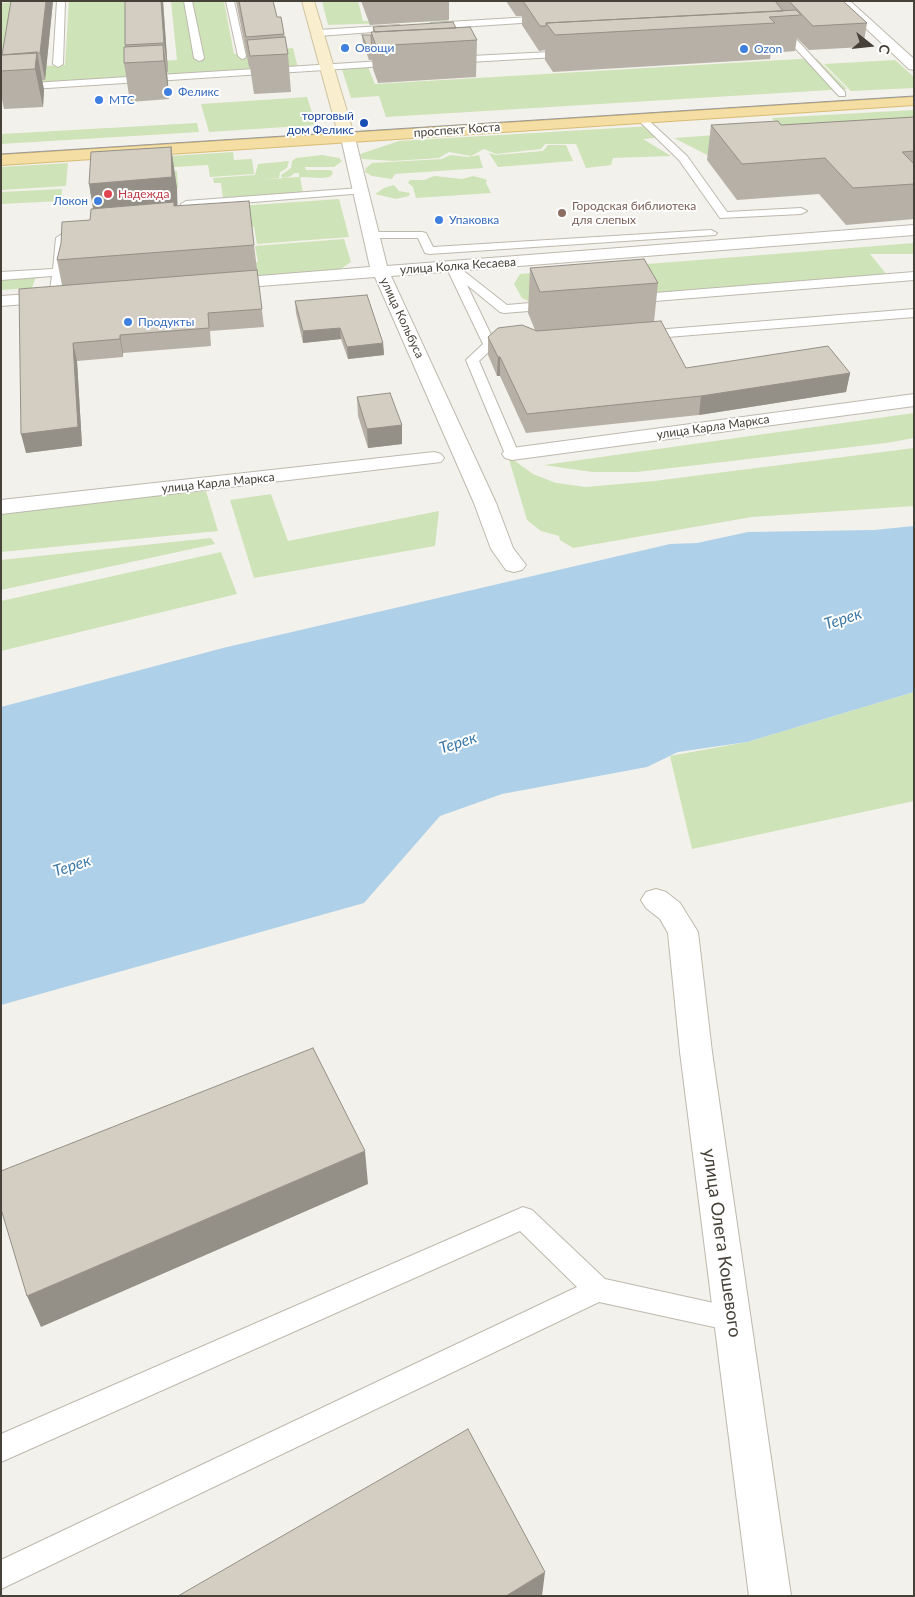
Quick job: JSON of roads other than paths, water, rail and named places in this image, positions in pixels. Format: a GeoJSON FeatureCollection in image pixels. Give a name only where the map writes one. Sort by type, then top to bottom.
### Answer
{"type":"FeatureCollection","features":[{"type":"Feature","properties":{"kind":"main road","name":"проспект Коста"},"geometry":{"type":"LineString","coordinates":[[1,160],[914,89]]}},
{"type":"Feature","properties":{"kind":"main road","name":"проспект Коста"},"geometry":{"type":"LineString","coordinates":[[1,147],[641,118],[914,101]]}},
{"type":"Feature","properties":{"kind":"street","name":"улица Кольбуса"},"geometry":{"type":"LineString","coordinates":[[308,1],[328,67],[380,272],[388,285],[485,504],[502,548],[514,565]]}},
{"type":"Feature","properties":{"kind":"street"},"geometry":{"type":"LineString","coordinates":[[843,1],[914,66]]}},
{"type":"Feature","properties":{"kind":"street","name":"улица Колка Кесаева"},"geometry":{"type":"LineString","coordinates":[[202,286],[914,230]]}},
{"type":"Feature","properties":{"kind":"street"},"geometry":{"type":"LineString","coordinates":[[1,301],[74,296]]}},
{"type":"Feature","properties":{"kind":"street","name":"улица Карла Маркса"},"geometry":{"type":"LineString","coordinates":[[512,454],[914,400]]}},
{"type":"Feature","properties":{"kind":"street","name":"улица Карла Маркса"},"geometry":{"type":"LineString","coordinates":[[1,507],[434,458]]}},
{"type":"Feature","properties":{"kind":"street","name":"улица Олега Кошевого"},"geometry":{"type":"LineString","coordinates":[[656,900],[670,911],[683,932],[696,1052],[770,1596]]}},
{"type":"Feature","properties":{"kind":"lane"},"geometry":{"type":"LineString","coordinates":[[58,64],[61,1]]}},
{"type":"Feature","properties":{"kind":"lane"},"geometry":{"type":"LineString","coordinates":[[188,1],[199,58]]}},
{"type":"Feature","properties":{"kind":"lane"},"geometry":{"type":"LineString","coordinates":[[230,1],[242,56]]}},
{"type":"Feature","properties":{"kind":"lane"},"geometry":{"type":"LineString","coordinates":[[756,1],[789,42],[842,94]]}},
{"type":"Feature","properties":{"kind":"lane"},"geometry":{"type":"LineString","coordinates":[[418,27],[557,19]]}},
{"type":"Feature","properties":{"kind":"lane"},"geometry":{"type":"LineString","coordinates":[[318,33],[408,28]]}},
{"type":"Feature","properties":{"kind":"lane"},"geometry":{"type":"LineString","coordinates":[[437,61],[586,53]]}},
{"type":"Feature","properties":{"kind":"lane"},"geometry":{"type":"LineString","coordinates":[[1,88],[407,62]]}},
{"type":"Feature","properties":{"kind":"lane"},"geometry":{"type":"LineString","coordinates":[[641,118],[683,158],[724,216],[801,211]]}},
{"type":"Feature","properties":{"kind":"lane"},"geometry":{"type":"LineString","coordinates":[[168,226],[188,224],[186,204],[360,190]]}},
{"type":"Feature","properties":{"kind":"lane"},"geometry":{"type":"LineString","coordinates":[[55,298],[59,272],[60,240],[69,234],[99,231]]}},
{"type":"Feature","properties":{"kind":"lane"},"geometry":{"type":"LineString","coordinates":[[370,235],[422,235],[429,251],[711,233]]}},
{"type":"Feature","properties":{"kind":"lane"},"geometry":{"type":"LineString","coordinates":[[452,267],[504,309],[511,321]]}},
{"type":"Feature","properties":{"kind":"lane"},"geometry":{"type":"LineString","coordinates":[[452,267],[490,346],[472,360],[512,454]]}},
{"type":"Feature","properties":{"kind":"lane"},"geometry":{"type":"LineString","coordinates":[[1,276],[59,272]]}},
{"type":"Feature","properties":{"kind":"lane"},"geometry":{"type":"LineString","coordinates":[[621,300],[914,276]]}},
{"type":"Feature","properties":{"kind":"lane"},"geometry":{"type":"LineString","coordinates":[[504,309],[562,304]]}},
{"type":"Feature","properties":{"kind":"lane"},"geometry":{"type":"LineString","coordinates":[[635,335],[914,313]]}},
{"type":"Feature","properties":{"kind":"lane"},"geometry":{"type":"LineString","coordinates":[[1,1448],[523,1218],[598,1290],[732,1319]]}},
{"type":"Feature","properties":{"kind":"lane"},"geometry":{"type":"LineString","coordinates":[[1,1575],[598,1290]]}},
{"type":"Feature","properties":{"kind":"water","name":"Терек"},"geometry":{"type":"Polygon","coordinates":[[[914,526],[914,692],[747,742],[678,752],[647,767],[502,794],[440,816],[364,903],[1,1005],[1,707],[223,648],[670,544],[697,543],[748,532],[874,530],[914,526]]]}},
{"type":"Feature","properties":{"kind":"tram line"},"geometry":{"type":"LineString","coordinates":[[1,154],[914,96]]}},
{"type":"Feature","properties":{"kind":"place","name":"Овощи"},"geometry":{"type":"Point","coordinates":[345,48]}},
{"type":"Feature","properties":{"kind":"place","name":"Ozon"},"geometry":{"type":"Point","coordinates":[744,49]}},
{"type":"Feature","properties":{"kind":"place","name":"Феликс"},"geometry":{"type":"Point","coordinates":[168,92]}},
{"type":"Feature","properties":{"kind":"place","name":"МТС"},"geometry":{"type":"Point","coordinates":[99,100]}},
{"type":"Feature","properties":{"kind":"place","name":"торговый дом Феликс"},"geometry":{"type":"Point","coordinates":[364,123]}},
{"type":"Feature","properties":{"kind":"place","name":"Надежда"},"geometry":{"type":"Point","coordinates":[108,194]}},
{"type":"Feature","properties":{"kind":"place","name":"Локон"},"geometry":{"type":"Point","coordinates":[98,201]}},
{"type":"Feature","properties":{"kind":"place","name":"Городская библиотека для слепых"},"geometry":{"type":"Point","coordinates":[562,213]}},
{"type":"Feature","properties":{"kind":"place","name":"Упаковка"},"geometry":{"type":"Point","coordinates":[439,220]}},
{"type":"Feature","properties":{"kind":"place","name":"Продукты"},"geometry":{"type":"Point","coordinates":[128,322]}}]}
